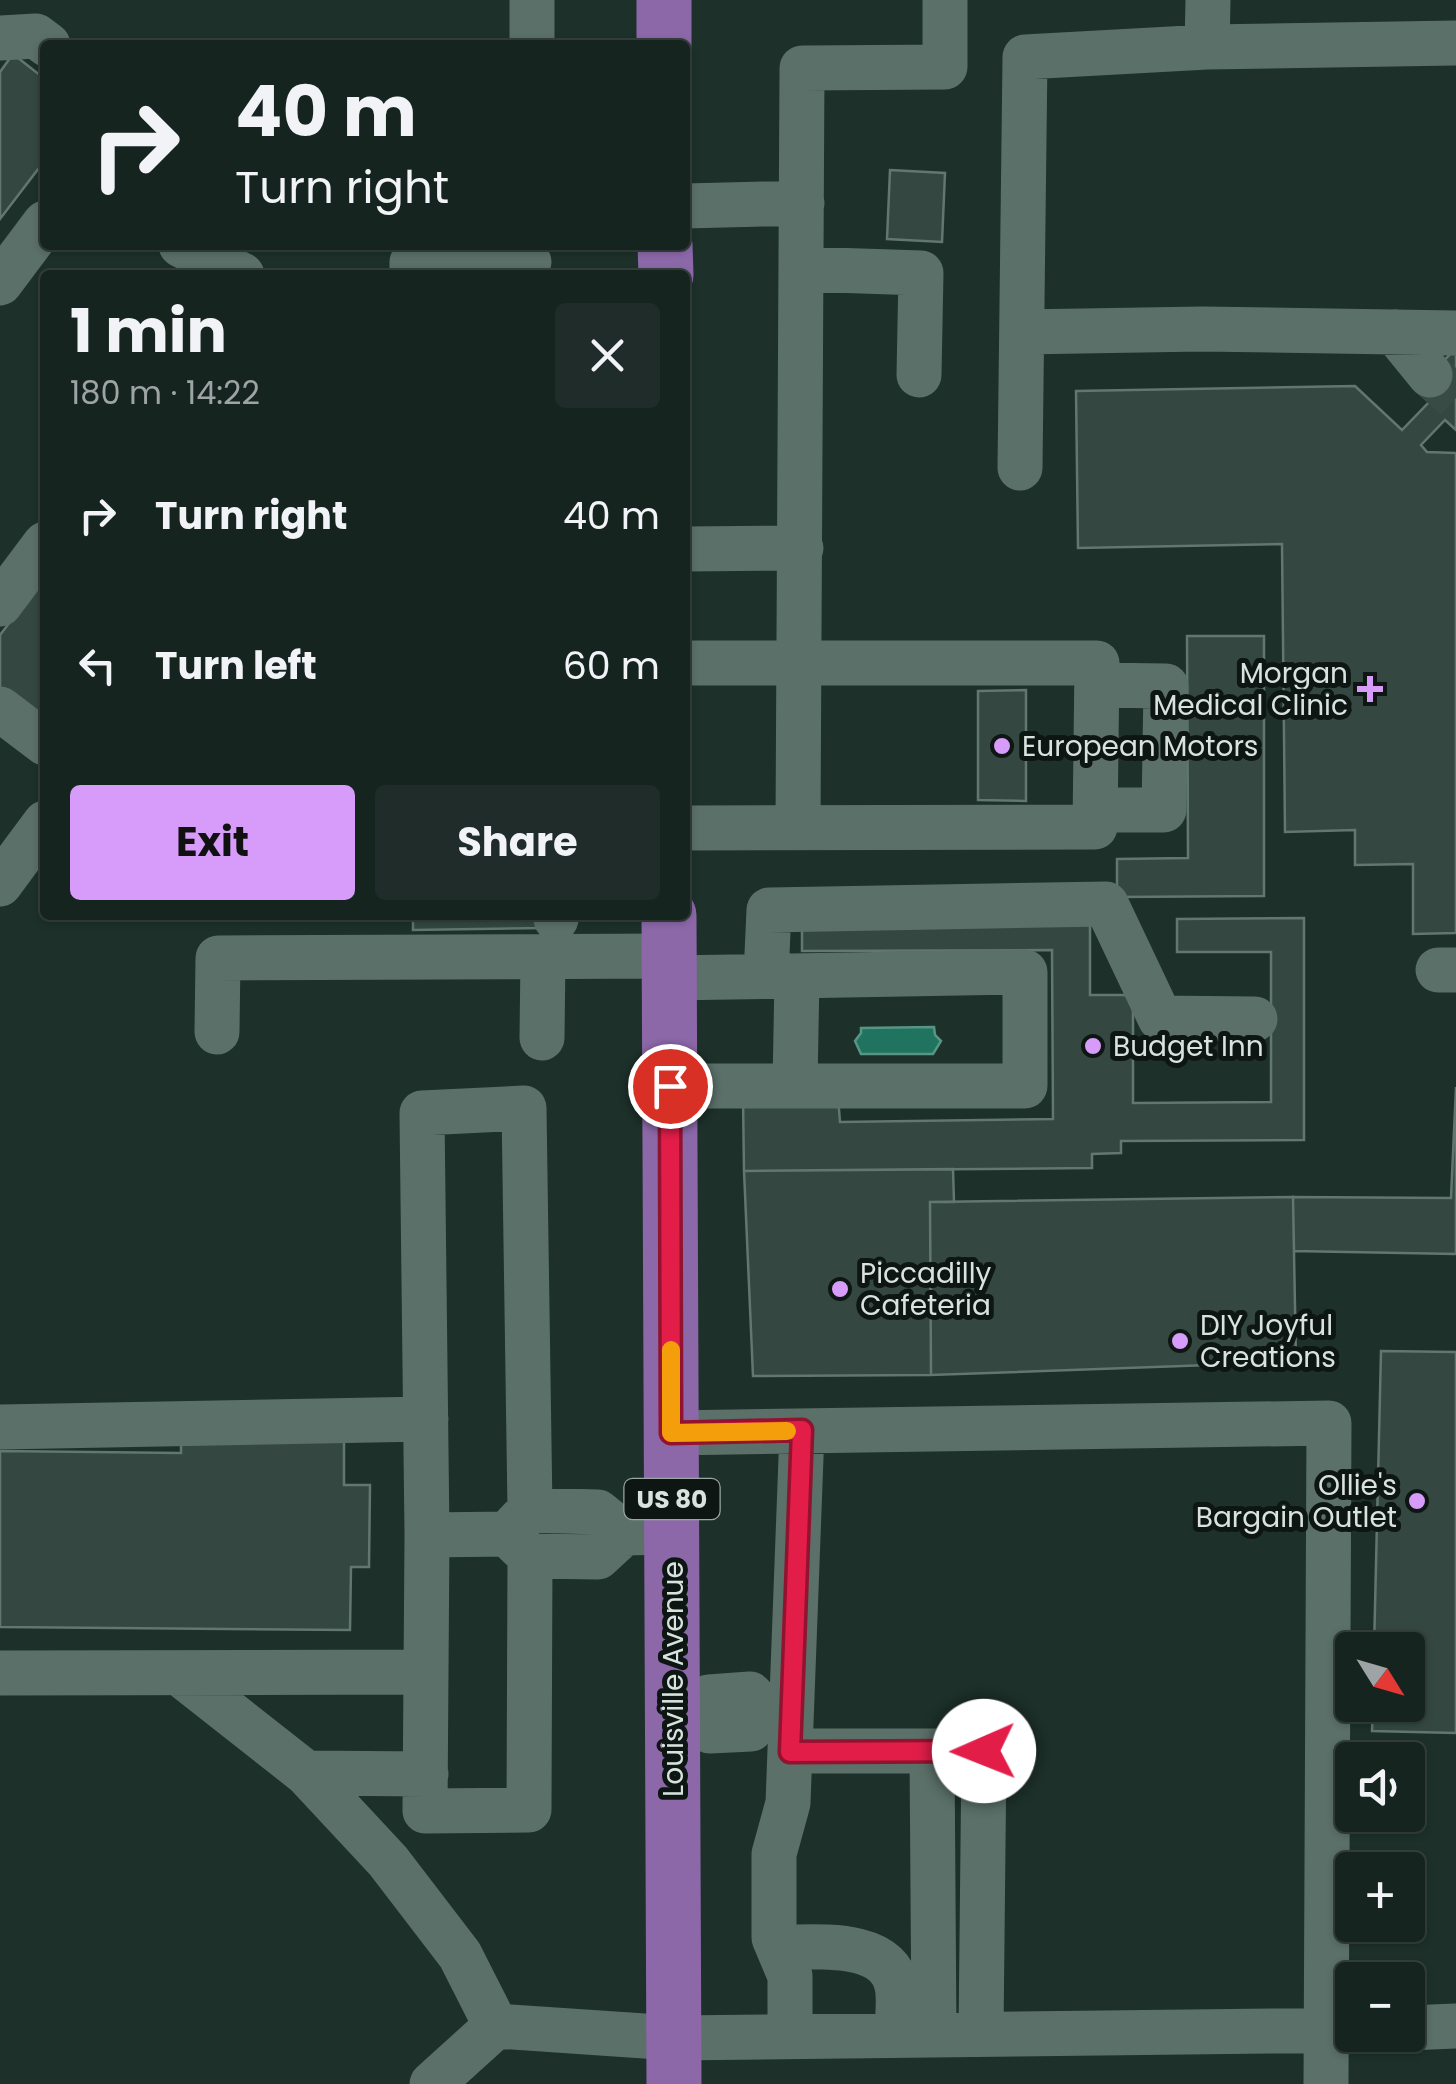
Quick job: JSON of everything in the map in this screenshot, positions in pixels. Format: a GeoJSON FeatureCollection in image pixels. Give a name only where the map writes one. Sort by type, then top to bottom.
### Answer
{"type":"FeatureCollection","features":[{"type":"Feature","properties":{"kind":"main road"},"geometry":{"type":"LineString","coordinates":[[664,0],[664,40]]}},
{"type":"Feature","properties":{"kind":"main road","name":"Louisville Avenue"},"geometry":{"type":"LineString","coordinates":[[669,950],[671,1433],[648,1532],[686,1716],[674,2061]]}},
{"type":"Feature","properties":{"kind":"street"},"geometry":{"type":"LineString","coordinates":[[532,0],[532,40]]}},
{"type":"Feature","properties":{"kind":"street"},"geometry":{"type":"LineString","coordinates":[[798,828],[802,68],[945,66],[945,0]]}},
{"type":"Feature","properties":{"kind":"street"},"geometry":{"type":"LineString","coordinates":[[1207,47],[1208,0]]}},
{"type":"Feature","properties":{"kind":"street"},"geometry":{"type":"LineString","coordinates":[[0,38],[36,36],[41,40]]}},
{"type":"Feature","properties":{"kind":"street"},"geometry":{"type":"LineString","coordinates":[[1020,468],[1025,57],[1207,47],[1456,43]]}},
{"type":"Feature","properties":{"kind":"street"},"geometry":{"type":"LineString","coordinates":[[690,206],[802,203]]}},
{"type":"Feature","properties":{"kind":"street"},"geometry":{"type":"LineString","coordinates":[[0,283],[40,230]]}},
{"type":"Feature","properties":{"kind":"street"},"geometry":{"type":"LineString","coordinates":[[192,250],[232,270]]}},
{"type":"Feature","properties":{"kind":"street"},"geometry":{"type":"LineString","coordinates":[[412,270],[412,262],[529,261]]}},
{"type":"Feature","properties":{"kind":"street"},"geometry":{"type":"LineString","coordinates":[[802,269],[920,274],[919,375]]}},
{"type":"Feature","properties":{"kind":"street"},"geometry":{"type":"LineString","coordinates":[[1022,332],[1202,329],[1456,333]]}},
{"type":"Feature","properties":{"kind":"street"},"geometry":{"type":"LineString","coordinates":[[1395,332],[1430,375]]}},
{"type":"Feature","properties":{"kind":"street"},"geometry":{"type":"LineString","coordinates":[[690,549],[801,548]]}},
{"type":"Feature","properties":{"kind":"street"},"geometry":{"type":"LineString","coordinates":[[0,604],[40,551]]}},
{"type":"Feature","properties":{"kind":"street"},"geometry":{"type":"LineString","coordinates":[[690,663],[1097,663],[1095,827],[690,828]]}},
{"type":"Feature","properties":{"kind":"street"},"geometry":{"type":"LineString","coordinates":[[1095,810],[1164,810],[1165,775],[1166,686],[1097,685]]}},
{"type":"Feature","properties":{"kind":"street"},"geometry":{"type":"LineString","coordinates":[[0,709],[40,740]]}},
{"type":"Feature","properties":{"kind":"street"},"geometry":{"type":"LineString","coordinates":[[0,884],[40,830]]}},
{"type":"Feature","properties":{"kind":"street"},"geometry":{"type":"LineString","coordinates":[[795,1086],[782,976],[769,910],[1106,904],[1160,1018],[1255,1019]]}},
{"type":"Feature","properties":{"kind":"street"},"geometry":{"type":"LineString","coordinates":[[542,1038],[552,930]]}},
{"type":"Feature","properties":{"kind":"street"},"geometry":{"type":"LineString","coordinates":[[218,1032],[218,958],[552,930],[669,950],[782,976],[1025,972],[1025,1086],[670,1086]]}},
{"type":"Feature","properties":{"kind":"street"},"geometry":{"type":"LineString","coordinates":[[524,1108],[523,1534],[529,1810],[425,1812],[426,1419],[422,1113],[524,1108]]}},
{"type":"Feature","properties":{"kind":"street"},"geometry":{"type":"LineString","coordinates":[[0,1427],[426,1419]]}},
{"type":"Feature","properties":{"kind":"street"},"geometry":{"type":"LineString","coordinates":[[671,1433],[1329,1423],[1339,1962]]}},
{"type":"Feature","properties":{"kind":"street"},"geometry":{"type":"LineString","coordinates":[[790,2035],[790,1976],[774,1938],[774,1854],[788,1803],[782,1724],[802,1430]]}},
{"type":"Feature","properties":{"kind":"street"},"geometry":{"type":"LineString","coordinates":[[428,1535],[523,1534],[598,1512],[648,1532]]}},
{"type":"Feature","properties":{"kind":"street"},"geometry":{"type":"LineString","coordinates":[[179,1672],[306,1773],[388,1862],[460,1955],[496,2026]]}},
{"type":"Feature","properties":{"kind":"street"},"geometry":{"type":"LineString","coordinates":[[0,1673],[426,1672]]}},
{"type":"Feature","properties":{"kind":"street"},"geometry":{"type":"LineString","coordinates":[[686,1716],[709,1697],[750,1694],[782,1724],[932,1752],[984,1751],[980,2034]]}},
{"type":"Feature","properties":{"kind":"street"},"geometry":{"type":"LineString","coordinates":[[916,2034],[932,1752]]}},
{"type":"Feature","properties":{"kind":"street"},"geometry":{"type":"LineString","coordinates":[[306,1773],[426,1774]]}},
{"type":"Feature","properties":{"kind":"street"},"geometry":{"type":"LineString","coordinates":[[778,1947],[858,1950],[881,1962],[897,1984],[916,2034]]}},
{"type":"Feature","properties":{"kind":"street"},"geometry":{"type":"LineString","coordinates":[[496,2026],[674,2061],[790,2035],[1335,2031]]}},
{"type":"Feature","properties":{"kind":"street"},"geometry":{"type":"LineString","coordinates":[[432,2084],[496,2026]]}},
{"type":"Feature","properties":{"kind":"street"},"geometry":{"type":"LineString","coordinates":[[1425,2027],[1456,2026]]}},
{"type":"Feature","properties":{"kind":"street"},"geometry":{"type":"LineString","coordinates":[[1326,2084],[1335,2050]]}},
{"type":"Feature","properties":{"kind":"shaded area"},"geometry":{"type":"Polygon","coordinates":[[[934,1027],[941,1041],[933,1054],[861,1054],[855,1041],[861,1028],[934,1027]]]}},
{"type":"Feature","properties":{"kind":"building"},"geometry":{"type":"Polygon","coordinates":[[[13,54],[40,75],[40,167],[0,219],[0,72],[13,54]]]}},
{"type":"Feature","properties":{"kind":"building"},"geometry":{"type":"Polygon","coordinates":[[[890,170],[945,173],[942,242],[887,239],[890,170]]]}},
{"type":"Feature","properties":{"kind":"building","name":"Morgan Medical Clinic"},"geometry":{"type":"Polygon","coordinates":[[[1456,348],[1456,430],[1445,420],[1421,445],[1427,452],[1456,453],[1456,933],[1413,934],[1413,864],[1355,865],[1355,830],[1285,832],[1282,544],[1078,548],[1076,391],[1355,386],[1402,430],[1429,402],[1416,390],[1456,348]]]}},
{"type":"Feature","properties":{"kind":"building"},"geometry":{"type":"Polygon","coordinates":[[[40,583],[40,718],[0,694],[0,635],[40,583]]]}},
{"type":"Feature","properties":{"kind":"building"},"geometry":{"type":"Polygon","coordinates":[[[1187,636],[1264,636],[1264,896],[1117,897],[1117,859],[1188,858],[1187,636]]]}},
{"type":"Feature","properties":{"kind":"building","name":"European Motors"},"geometry":{"type":"Polygon","coordinates":[[[1026,690],[1026,801],[978,800],[978,691],[1026,690]]]}},
{"type":"Feature","properties":{"kind":"building","name":"Budget Inn"},"geometry":{"type":"Polygon","coordinates":[[[1090,918],[1090,995],[1133,995],[1133,1103],[1271,1102],[1271,952],[1177,952],[1177,919],[1304,918],[1304,1140],[1121,1141],[1121,1153],[1092,1154],[1092,1168],[744,1171],[743,1098],[838,1097],[840,1122],[1053,1119],[1052,950],[802,951],[802,919],[1090,918]]]}},
{"type":"Feature","properties":{"kind":"building"},"geometry":{"type":"Polygon","coordinates":[[[413,920],[545,920],[545,928],[413,930],[413,920]]]}},
{"type":"Feature","properties":{"kind":"building"},"geometry":{"type":"Polygon","coordinates":[[[1456,1087],[1456,1254],[1294,1251],[1293,1197],[1451,1198],[1456,1087]]]}},
{"type":"Feature","properties":{"kind":"building","name":"Piccadilly Cafeteria"},"geometry":{"type":"Polygon","coordinates":[[[953,1169],[954,1202],[930,1202],[931,1375],[753,1376],[744,1171],[953,1169]]]}},
{"type":"Feature","properties":{"kind":"building"},"geometry":{"type":"Polygon","coordinates":[[[1293,1197],[1296,1362],[931,1375],[930,1202],[1293,1197]]]}},
{"type":"Feature","properties":{"kind":"building","name":"Ollie's Bargain Outlet"},"geometry":{"type":"Polygon","coordinates":[[[1381,1351],[1456,1352],[1456,1733],[1372,1731],[1372,1722],[1425,1722],[1425,1632],[1374,1632],[1381,1351]]]}},
{"type":"Feature","properties":{"kind":"building"},"geometry":{"type":"Polygon","coordinates":[[[181,1439],[344,1441],[344,1485],[370,1485],[369,1567],[351,1567],[350,1630],[0,1627],[0,1451],[181,1453],[181,1439]]]}},
{"type":"Feature","properties":{"kind":"tunnel"},"geometry":{"type":"LineString","coordinates":[[1430,375],[1456,398]]}},
{"type":"Feature","properties":{"kind":"slow traffic"},"geometry":{"type":"LineString","coordinates":[[671,1350],[671,1433],[787,1431]]}},
{"type":"Feature","properties":{"kind":"place","name":"Morgan Medical Clinic"},"geometry":{"type":"Point","coordinates":[1370,689]}},
{"type":"Feature","properties":{"kind":"place","name":"European Motors"},"geometry":{"type":"Point","coordinates":[1002,746]}},
{"type":"Feature","properties":{"kind":"place","name":"Budget Inn"},"geometry":{"type":"Point","coordinates":[1093,1046]}},
{"type":"Feature","properties":{"kind":"place","name":"Piccadilly Cafeteria"},"geometry":{"type":"Point","coordinates":[840,1289]}},
{"type":"Feature","properties":{"kind":"place","name":"DIY Joyful Creations"},"geometry":{"type":"Point","coordinates":[1180,1341]}},
{"type":"Feature","properties":{"kind":"place","name":"Ollie's Bargain Outlet"},"geometry":{"type":"Point","coordinates":[1417,1501]}},
{"type":"Feature","properties":{"kind":"route"},"geometry":{"type":"LineString","coordinates":[[670,1086],[671,1433],[802,1430],[790,1752],[984,1751]]}}]}
